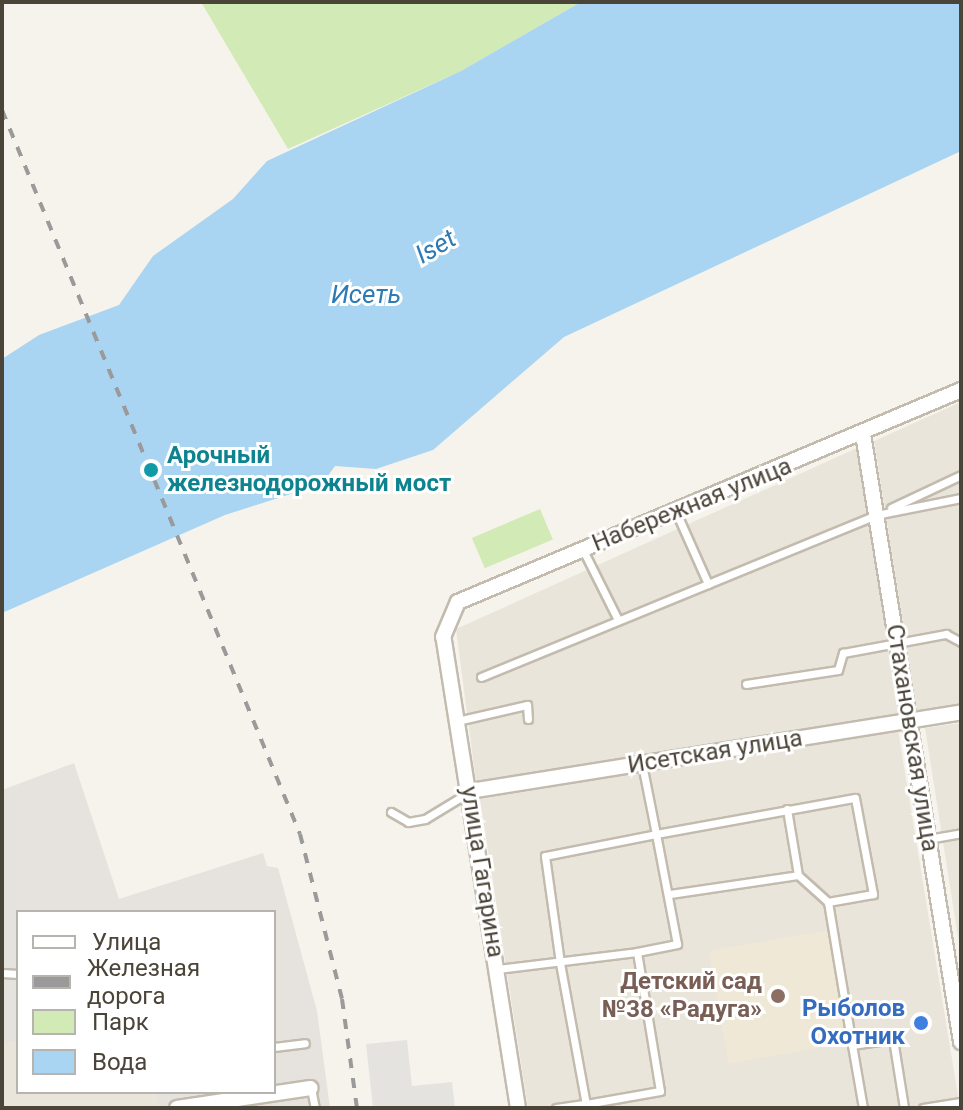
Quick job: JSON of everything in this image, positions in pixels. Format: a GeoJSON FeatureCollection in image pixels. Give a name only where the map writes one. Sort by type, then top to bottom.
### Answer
{"type":"FeatureCollection","features":[{"type":"Feature","properties":{"kind":"street","name":"Набережная улица"},"geometry":{"type":"LineString","coordinates":[[443,637],[458,602],[863,434],[961,390]]}},
{"type":"Feature","properties":{"kind":"street","name":"Стахановская улица"},"geometry":{"type":"LineString","coordinates":[[863,434],[961,1042]]}},
{"type":"Feature","properties":{"kind":"street","name":"улица Гагарина"},"geometry":{"type":"LineString","coordinates":[[443,637],[470,791],[518,1108]]}},
{"type":"Feature","properties":{"kind":"street","name":"Исетская улица"},"geometry":{"type":"LineString","coordinates":[[470,791],[961,712]]}},
{"type":"Feature","properties":{"kind":"street"},"geometry":{"type":"LineString","coordinates":[[185,1104],[274,1101],[311,1088]]}},
{"type":"Feature","properties":{"kind":"lane"},"geometry":{"type":"LineString","coordinates":[[481,677],[876,515],[961,475]]}},
{"type":"Feature","properties":{"kind":"lane"},"geometry":{"type":"LineString","coordinates":[[876,515],[961,498]]}},
{"type":"Feature","properties":{"kind":"lane"},"geometry":{"type":"LineString","coordinates":[[676,512],[708,584]]}},
{"type":"Feature","properties":{"kind":"lane"},"geometry":{"type":"LineString","coordinates":[[583,550],[618,620]]}},
{"type":"Feature","properties":{"kind":"lane"},"geometry":{"type":"LineString","coordinates":[[746,684],[838,670],[843,653],[946,634],[961,642]]}},
{"type":"Feature","properties":{"kind":"lane"},"geometry":{"type":"LineString","coordinates":[[457,721],[527,705],[528,719]]}},
{"type":"Feature","properties":{"kind":"lane"},"geometry":{"type":"LineString","coordinates":[[497,969],[560,963],[677,944],[670,894],[642,764]]}},
{"type":"Feature","properties":{"kind":"lane"},"geometry":{"type":"LineString","coordinates":[[391,812],[408,822],[425,819],[470,791]]}},
{"type":"Feature","properties":{"kind":"lane"},"geometry":{"type":"LineString","coordinates":[[586,1106],[560,963],[545,856],[855,798],[873,894],[828,902]]}},
{"type":"Feature","properties":{"kind":"lane"},"geometry":{"type":"LineString","coordinates":[[787,809],[798,875],[828,902],[863,1108]]}},
{"type":"Feature","properties":{"kind":"lane"},"geometry":{"type":"LineString","coordinates":[[928,839],[961,833]]}},
{"type":"Feature","properties":{"kind":"lane"},"geometry":{"type":"LineString","coordinates":[[670,894],[798,875]]}},
{"type":"Feature","properties":{"kind":"lane"},"geometry":{"type":"LineString","coordinates":[[556,1108],[586,1106],[660,1091],[637,952]]}},
{"type":"Feature","properties":{"kind":"lane"},"geometry":{"type":"LineString","coordinates":[[852,1045],[893,1039],[904,1108]]}},
{"type":"Feature","properties":{"kind":"lane"},"geometry":{"type":"LineString","coordinates":[[276,1047],[305,1043]]}},
{"type":"Feature","properties":{"kind":"lane"},"geometry":{"type":"LineString","coordinates":[[311,1088],[315,1108]]}},
{"type":"Feature","properties":{"kind":"lane"},"geometry":{"type":"LineString","coordinates":[[923,1108],[961,1102]]}},
{"type":"Feature","properties":{"kind":"shaded area"},"geometry":{"type":"Polygon","coordinates":[[[961,402],[961,705],[917,711],[874,441],[961,402]]]}},
{"type":"Feature","properties":{"kind":"shaded area"},"geometry":{"type":"Polygon","coordinates":[[[857,448],[902,714],[476,782],[456,629],[857,448]]]}},
{"type":"Feature","properties":{"kind":"shaded area"},"geometry":{"type":"Polygon","coordinates":[[[961,723],[961,956],[925,728],[961,723]]]}},
{"type":"Feature","properties":{"kind":"shaded area"},"geometry":{"type":"Polygon","coordinates":[[[898,730],[960,1108],[528,1108],[480,799],[898,730]]]}},
{"type":"Feature","properties":{"kind":"shaded area"},"geometry":{"type":"Polygon","coordinates":[[[74,763],[119,899],[263,853],[267,866],[278,868],[317,1011],[330,1108],[158,1108],[155,1094],[276,1094],[276,910],[16,910],[16,1041],[2,1044],[2,790],[74,763]]]}},
{"type":"Feature","properties":{"kind":"shaded area","name":"Детский сад №38 «Радуга»"},"geometry":{"type":"Polygon","coordinates":[[[829,930],[849,1042],[729,1063],[709,951],[829,930]]]}},
{"type":"Feature","properties":{"kind":"shaded area"},"geometry":{"type":"Polygon","coordinates":[[[407,1040],[412,1086],[452,1082],[455,1108],[373,1108],[366,1044],[407,1040]]]}},
{"type":"Feature","properties":{"kind":"shaded area"},"geometry":{"type":"Polygon","coordinates":[[[16,1041],[16,1094],[155,1094],[158,1108],[2,1108],[2,1044],[16,1041]]]}},
{"type":"Feature","properties":{"kind":"green space"},"geometry":{"type":"Polygon","coordinates":[[[201,2],[581,2],[461,71],[288,149],[201,2]]]}},
{"type":"Feature","properties":{"kind":"green space"},"geometry":{"type":"Polygon","coordinates":[[[540,509],[553,539],[485,568],[472,538],[540,509]]]}},
{"type":"Feature","properties":{"kind":"water","name":"Исеть"},"geometry":{"type":"Polygon","coordinates":[[[581,2],[961,2],[961,151],[564,337],[433,450],[376,469],[335,466],[322,484],[225,515],[2,613],[2,359],[39,335],[119,305],[153,256],[233,199],[267,161],[461,71],[581,2]]]}},
{"type":"Feature","properties":{"kind":"railway"},"geometry":{"type":"LineString","coordinates":[[2,110],[300,834],[342,999],[357,1108]]}},
{"type":"Feature","properties":{"kind":"place","name":"Арочный железнодорожный мост"},"geometry":{"type":"Point","coordinates":[151,470]}},
{"type":"Feature","properties":{"kind":"place","name":"Детский сад №38 «Радуга»"},"geometry":{"type":"Point","coordinates":[778,996]}},
{"type":"Feature","properties":{"kind":"place","name":"Рыболов Охотник"},"geometry":{"type":"Point","coordinates":[921,1023]}},
{"type":"Feature","properties":{"kind":"water label","name":"Iset"},"geometry":{"type":"Point","coordinates":[436,247]}}]}
